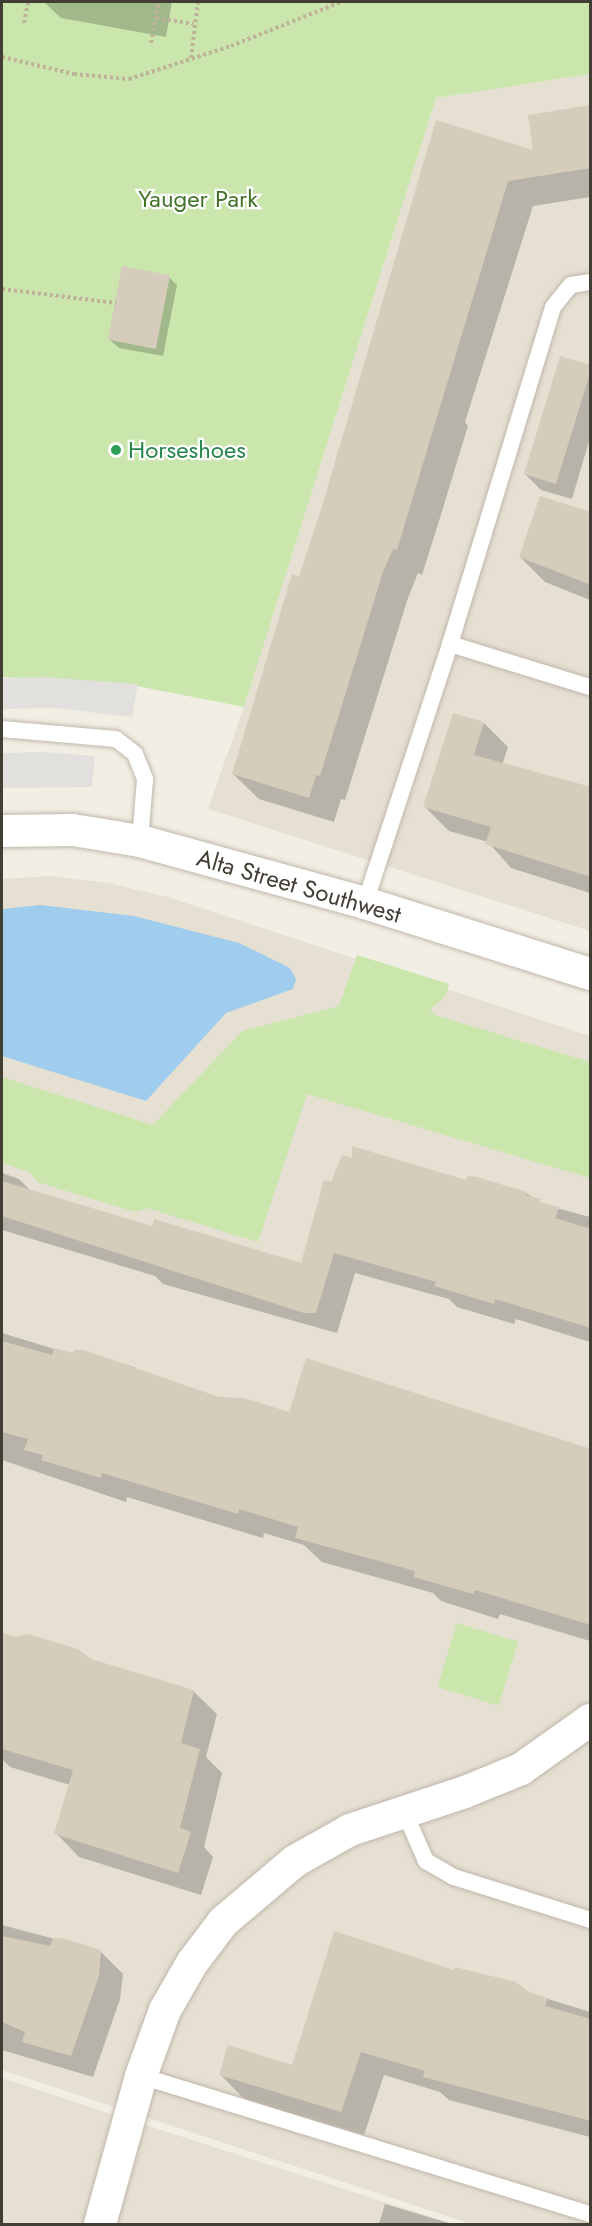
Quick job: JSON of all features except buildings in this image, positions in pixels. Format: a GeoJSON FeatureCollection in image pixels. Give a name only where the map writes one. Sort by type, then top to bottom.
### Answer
{"type":"FeatureCollection","features":[{"type":"Feature","properties":{"kind":"street","name":"Alta Street Southwest"},"geometry":{"type":"LineString","coordinates":[[2,831],[73,830],[140,841],[365,903],[591,974]]}},
{"type":"Feature","properties":{"kind":"street"},"geometry":{"type":"LineString","coordinates":[[100,2224],[141,2076],[165,2010],[192,1963],[223,1922],[295,1861],[350,1830],[465,1792],[521,1768],[591,1720]]}},
{"type":"Feature","properties":{"kind":"lane"},"geometry":{"type":"LineString","coordinates":[[365,903],[450,644],[553,307],[571,285],[591,282]]}},
{"type":"Feature","properties":{"kind":"lane"},"geometry":{"type":"LineString","coordinates":[[450,644],[591,687]]}},
{"type":"Feature","properties":{"kind":"lane"},"geometry":{"type":"LineString","coordinates":[[2,729],[116,739],[135,754],[145,779],[140,841]]}},
{"type":"Feature","properties":{"kind":"lane"},"geometry":{"type":"LineString","coordinates":[[404,1811],[426,1861],[454,1877],[591,1920]]}},
{"type":"Feature","properties":{"kind":"lane"},"geometry":{"type":"LineString","coordinates":[[141,2076],[591,2214]]}},
{"type":"Feature","properties":{"kind":"path"},"geometry":{"type":"LineString","coordinates":[[24,23],[28,2]]}},
{"type":"Feature","properties":{"kind":"path"},"geometry":{"type":"LineString","coordinates":[[151,44],[159,2]]}},
{"type":"Feature","properties":{"kind":"path"},"geometry":{"type":"LineString","coordinates":[[191,58],[198,2]]}},
{"type":"Feature","properties":{"kind":"path"},"geometry":{"type":"LineString","coordinates":[[2,57],[74,74],[129,79],[341,2]]}},
{"type":"Feature","properties":{"kind":"path"},"geometry":{"type":"LineString","coordinates":[[156,18],[194,24]]}},
{"type":"Feature","properties":{"kind":"path"},"geometry":{"type":"LineString","coordinates":[[2,289],[116,303]]}},
{"type":"Feature","properties":{"kind":"shaded area"},"geometry":{"type":"Polygon","coordinates":[[[590,74],[590,931],[208,809],[244,707],[436,98],[590,74]]]}},
{"type":"Feature","properties":{"kind":"shaded area"},"geometry":{"type":"Polygon","coordinates":[[[43,677],[138,684],[132,717],[54,708],[2,709],[2,679],[43,677]]]}},
{"type":"Feature","properties":{"kind":"shaded area"},"geometry":{"type":"Polygon","coordinates":[[[43,752],[95,756],[92,787],[2,788],[2,753],[43,752]]]}},
{"type":"Feature","properties":{"kind":"shaded area"},"geometry":{"type":"Polygon","coordinates":[[[51,876],[108,883],[168,897],[590,1036],[590,2224],[471,2224],[2,2070],[2,879],[51,876]]]}},
{"type":"Feature","properties":{"kind":"shaded area"},"geometry":{"type":"Polygon","coordinates":[[[2,2078],[102,2111],[453,2224],[2,2224],[2,2078]]]}},
{"type":"Feature","properties":{"kind":"green space","name":"Yauger Park"},"geometry":{"type":"Polygon","coordinates":[[[2,2],[590,2],[590,74],[436,98],[244,707],[132,685],[2,677],[2,2]]]}},
{"type":"Feature","properties":{"kind":"green space"},"geometry":{"type":"Polygon","coordinates":[[[357,955],[449,984],[446,995],[430,1010],[435,1015],[590,1062],[590,1178],[307,1094],[258,1242],[147,1208],[135,1212],[37,1182],[30,1172],[2,1163],[2,1077],[153,1125],[242,1031],[339,1006],[357,955]]]}},
{"type":"Feature","properties":{"kind":"green space"},"geometry":{"type":"Polygon","coordinates":[[[457,1623],[518,1642],[499,1706],[437,1687],[457,1623]]]}},
{"type":"Feature","properties":{"kind":"water"},"geometry":{"type":"Polygon","coordinates":[[[40,905],[134,916],[239,943],[290,968],[296,979],[293,989],[226,1013],[146,1101],[2,1056],[2,909],[40,905]]]}},
{"type":"Feature","properties":{"kind":"place","name":"Horseshoes"},"geometry":{"type":"Point","coordinates":[116,450]}}]}
